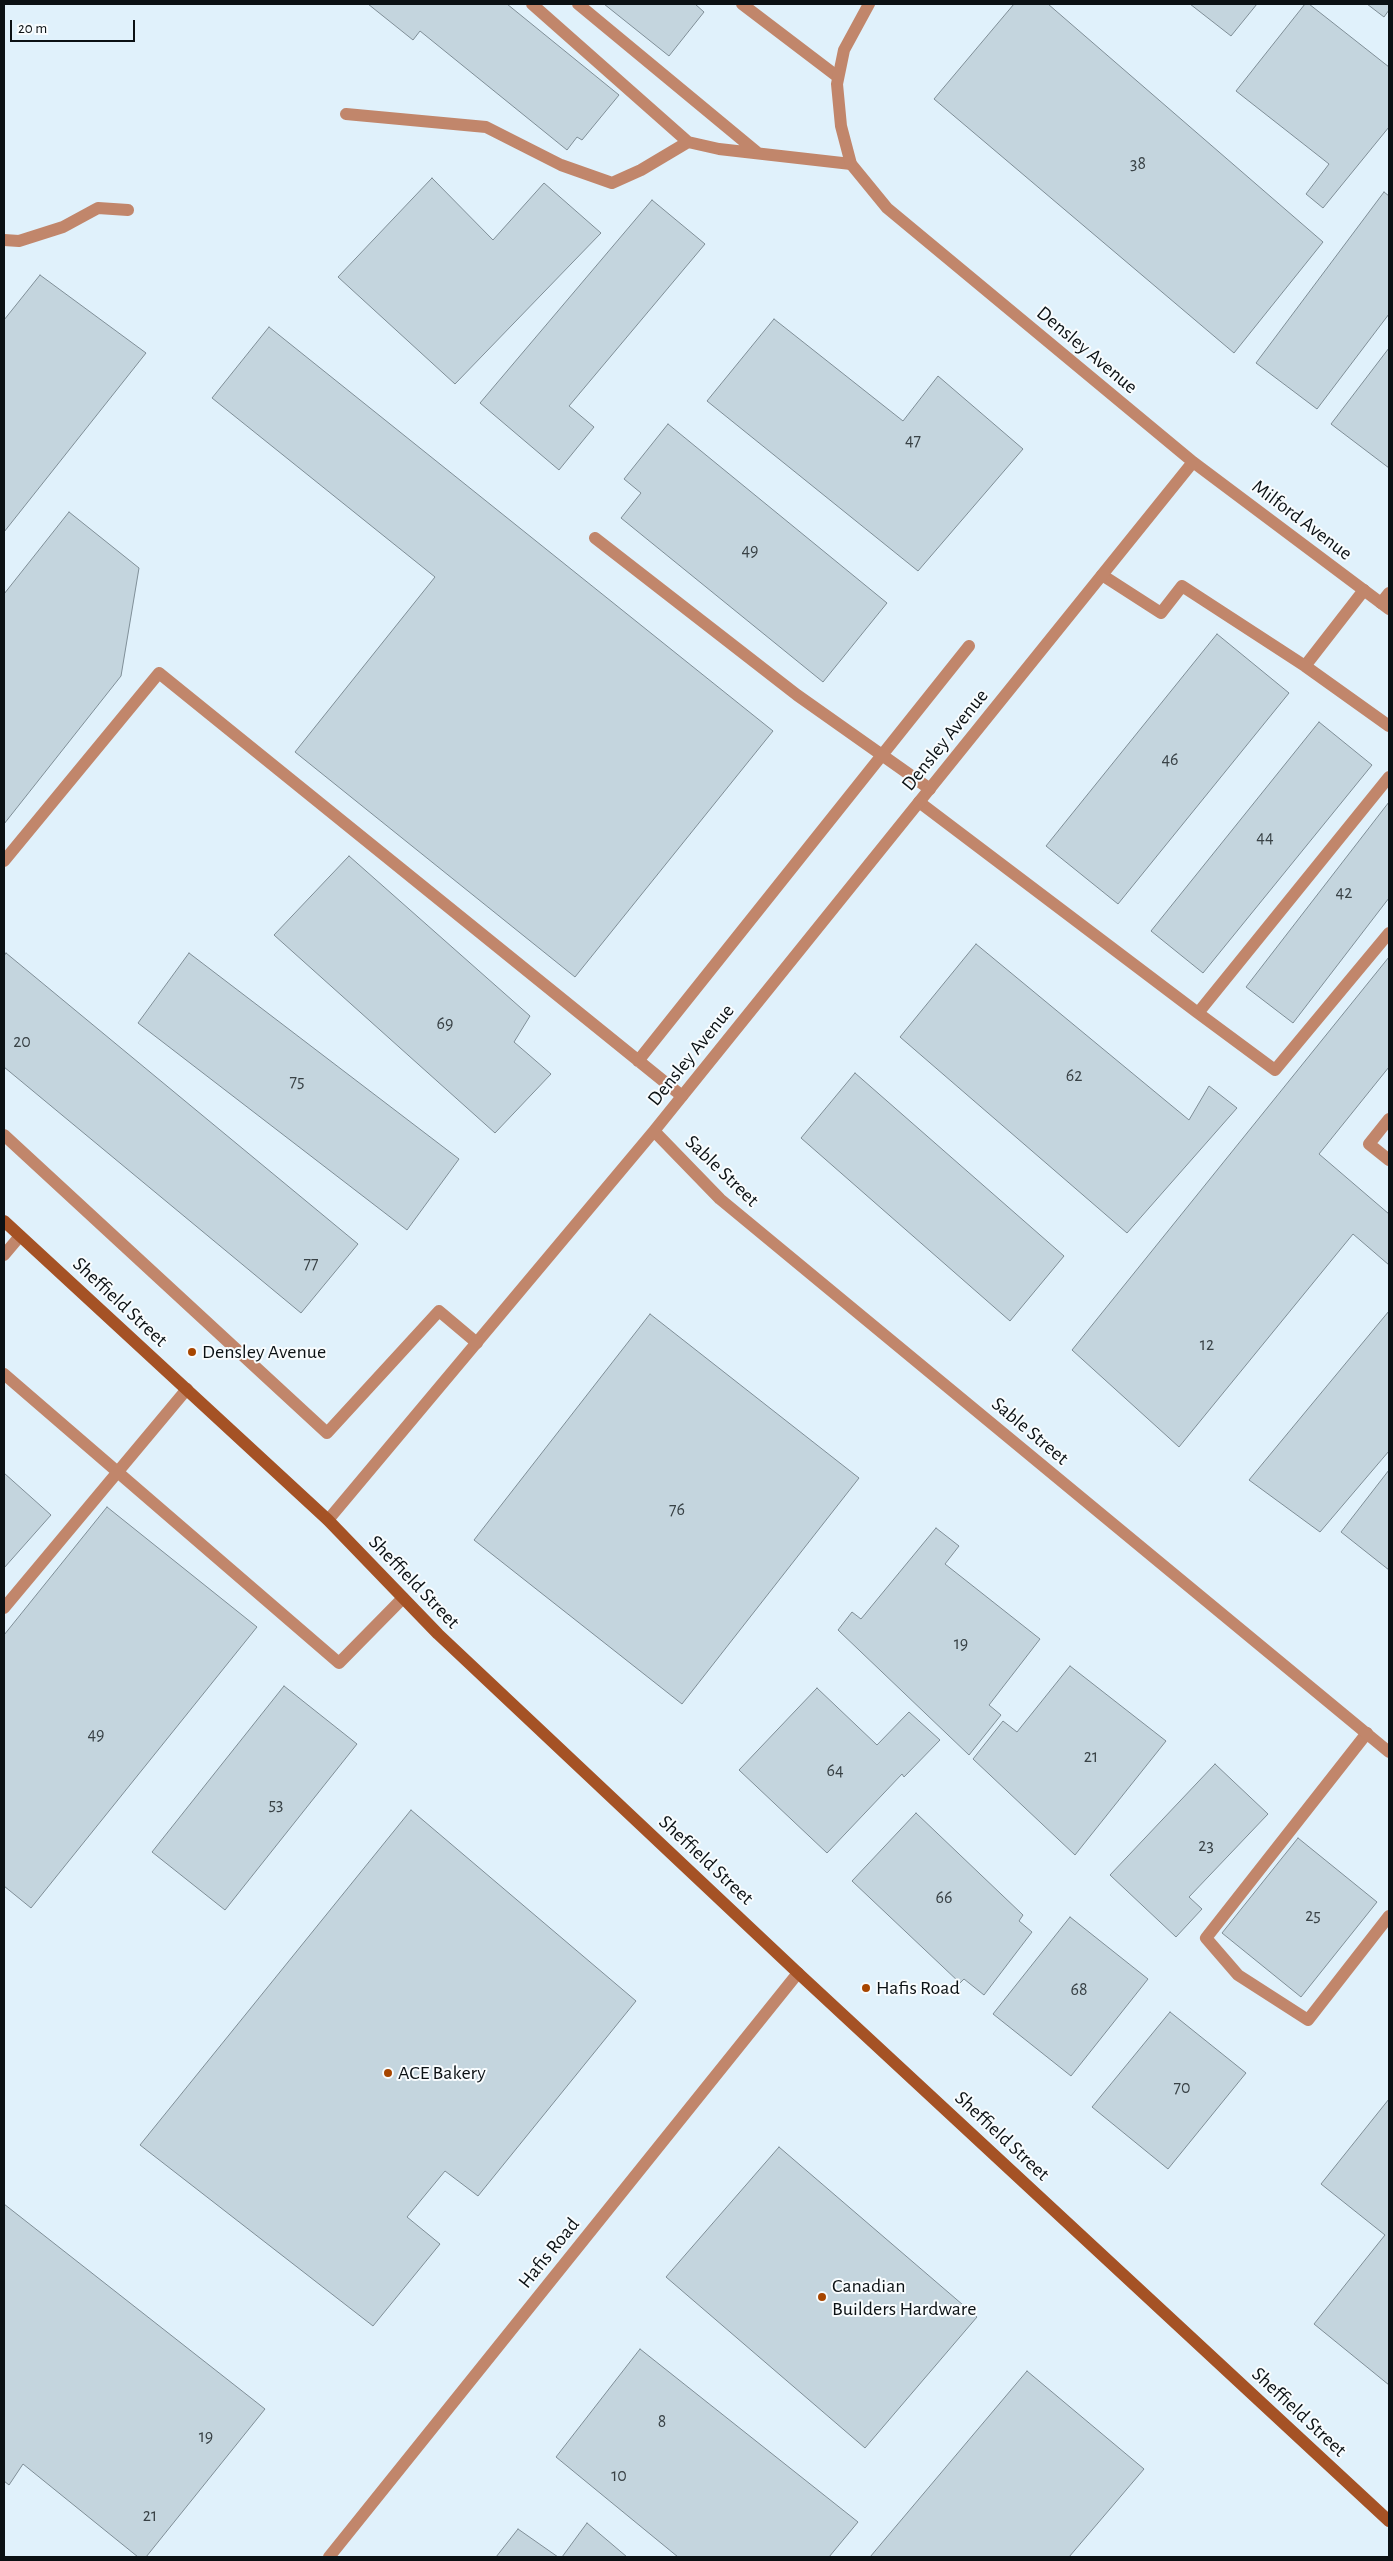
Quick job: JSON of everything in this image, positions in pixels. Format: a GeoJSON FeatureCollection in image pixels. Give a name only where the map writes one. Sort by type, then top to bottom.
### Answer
{"type":"FeatureCollection","features":[{"type":"Feature","properties":{"kind":"street"},"geometry":{"type":"LineString","coordinates":[[532,4],[688,142],[719,149],[851,164]]}},
{"type":"Feature","properties":{"kind":"street"},"geometry":{"type":"LineString","coordinates":[[578,4],[758,153]]}},
{"type":"Feature","properties":{"kind":"street"},"geometry":{"type":"LineString","coordinates":[[742,4],[838,76]]}},
{"type":"Feature","properties":{"kind":"street","name":"Densley Avenue"},"geometry":{"type":"LineString","coordinates":[[328,1520],[654,1131],[1193,462],[921,238],[887,208],[851,164],[841,126],[837,84],[844,50],[869,4]]}},
{"type":"Feature","properties":{"kind":"street"},"geometry":{"type":"LineString","coordinates":[[346,114],[486,127],[561,165],[612,183],[641,170],[688,142]]}},
{"type":"Feature","properties":{"kind":"street"},"geometry":{"type":"LineString","coordinates":[[4,240],[19,241],[63,227],[98,208],[128,210]]}},
{"type":"Feature","properties":{"kind":"street","name":"Milford Avenue"},"geometry":{"type":"LineString","coordinates":[[1193,462],[1364,590],[1386,602]]}},
{"type":"Feature","properties":{"kind":"street"},"geometry":{"type":"LineString","coordinates":[[595,538],[797,695],[930,789]]}},
{"type":"Feature","properties":{"kind":"street"},"geometry":{"type":"LineString","coordinates":[[1102,575],[1161,613],[1182,586],[1305,666],[1389,726]]}},
{"type":"Feature","properties":{"kind":"street"},"geometry":{"type":"LineString","coordinates":[[1305,666],[1364,590]]}},
{"type":"Feature","properties":{"kind":"street"},"geometry":{"type":"LineString","coordinates":[[638,1062],[969,646]]}},
{"type":"Feature","properties":{"kind":"street"},"geometry":{"type":"LineString","coordinates":[[4,861],[159,673],[682,1096]]}},
{"type":"Feature","properties":{"kind":"street"},"geometry":{"type":"LineString","coordinates":[[1198,1013],[1389,777]]}},
{"type":"Feature","properties":{"kind":"street"},"geometry":{"type":"LineString","coordinates":[[919,802],[1275,1070],[1389,933]]}},
{"type":"Feature","properties":{"kind":"street"},"geometry":{"type":"LineString","coordinates":[[1389,1119],[1369,1144],[1389,1160]]}},
{"type":"Feature","properties":{"kind":"street","name":"Sable Street"},"geometry":{"type":"LineString","coordinates":[[654,1131],[720,1199],[1389,1752]]}},
{"type":"Feature","properties":{"kind":"street"},"geometry":{"type":"LineString","coordinates":[[4,1135],[326,1433],[439,1311],[477,1343]]}},
{"type":"Feature","properties":{"kind":"street","name":"Sheffield Street"},"geometry":{"type":"LineString","coordinates":[[4,1221],[328,1520],[446,1641],[798,1972],[1389,2521]]}},
{"type":"Feature","properties":{"kind":"street"},"geometry":{"type":"LineString","coordinates":[[4,1254],[20,1236]]}},
{"type":"Feature","properties":{"kind":"street"},"geometry":{"type":"LineString","coordinates":[[4,1374],[339,1663],[403,1598]]}},
{"type":"Feature","properties":{"kind":"street"},"geometry":{"type":"LineString","coordinates":[[4,1608],[187,1389]]}},
{"type":"Feature","properties":{"kind":"street"},"geometry":{"type":"LineString","coordinates":[[1367,1734],[1206,1938],[1238,1975],[1308,2020],[1389,1916]]}},
{"type":"Feature","properties":{"kind":"street","name":"Hafis Road"},"geometry":{"type":"LineString","coordinates":[[329,2557],[798,1972]]}},
{"type":"Feature","properties":{"kind":"building"},"geometry":{"type":"Polygon","coordinates":[[[368,4],[507,4],[619,95],[582,140],[577,137],[567,150],[420,31],[413,40],[368,4]]]}},
{"type":"Feature","properties":{"kind":"building"},"geometry":{"type":"Polygon","coordinates":[[[604,4],[695,4],[704,12],[669,56],[604,4]]]}},
{"type":"Feature","properties":{"kind":"building"},"geometry":{"type":"Polygon","coordinates":[[[1014,4],[1048,4],[1323,242],[1234,353],[934,99],[1014,4]]]}},
{"type":"Feature","properties":{"kind":"building"},"geometry":{"type":"Polygon","coordinates":[[[1190,4],[1257,4],[1231,36],[1190,4]]]}},
{"type":"Feature","properties":{"kind":"building"},"geometry":{"type":"Polygon","coordinates":[[[1305,4],[1309,4],[1389,67],[1389,127],[1323,208],[1306,194],[1329,164],[1236,91],[1305,4]]]}},
{"type":"Feature","properties":{"kind":"building"},"geometry":{"type":"Polygon","coordinates":[[[1367,4],[1389,4],[1389,10],[1384,17],[1367,4]]]}},
{"type":"Feature","properties":{"kind":"building"},"geometry":{"type":"Polygon","coordinates":[[[432,178],[493,240],[544,183],[601,233],[455,384],[338,277],[432,178]]]}},
{"type":"Feature","properties":{"kind":"building"},"geometry":{"type":"Polygon","coordinates":[[[1384,192],[1389,196],[1389,314],[1317,409],[1256,363],[1384,192]]]}},
{"type":"Feature","properties":{"kind":"building"},"geometry":{"type":"Polygon","coordinates":[[[652,200],[705,244],[569,406],[594,427],[559,470],[480,403],[652,200]]]}},
{"type":"Feature","properties":{"kind":"building"},"geometry":{"type":"Polygon","coordinates":[[[40,275],[146,353],[4,532],[4,320],[40,275]]]}},
{"type":"Feature","properties":{"kind":"building"},"geometry":{"type":"Polygon","coordinates":[[[774,319],[903,421],[938,376],[1023,449],[918,571],[707,401],[774,319]]]}},
{"type":"Feature","properties":{"kind":"building"},"geometry":{"type":"Polygon","coordinates":[[[269,327],[773,731],[575,977],[295,752],[435,577],[212,398],[269,327]]]}},
{"type":"Feature","properties":{"kind":"building"},"geometry":{"type":"Polygon","coordinates":[[[1389,348],[1389,468],[1331,424],[1389,348]]]}},
{"type":"Feature","properties":{"kind":"building"},"geometry":{"type":"Polygon","coordinates":[[[668,424],[887,603],[823,682],[621,518],[641,493],[624,479],[668,424]]]}},
{"type":"Feature","properties":{"kind":"building"},"geometry":{"type":"Polygon","coordinates":[[[69,512],[139,568],[121,676],[4,824],[4,594],[69,512]]]}},
{"type":"Feature","properties":{"kind":"building"},"geometry":{"type":"Polygon","coordinates":[[[1217,634],[1289,693],[1118,904],[1046,846],[1217,634]]]}},
{"type":"Feature","properties":{"kind":"building"},"geometry":{"type":"Polygon","coordinates":[[[1319,722],[1372,765],[1203,973],[1151,931],[1319,722]]]}},
{"type":"Feature","properties":{"kind":"building"},"geometry":{"type":"Polygon","coordinates":[[[1389,802],[1389,898],[1293,1023],[1246,987],[1389,802]]]}},
{"type":"Feature","properties":{"kind":"building"},"geometry":{"type":"Polygon","coordinates":[[[349,856],[530,1016],[514,1042],[551,1074],[495,1133],[274,935],[349,856]]]}},
{"type":"Feature","properties":{"kind":"building"},"geometry":{"type":"Polygon","coordinates":[[[976,944],[1189,1120],[1209,1086],[1237,1108],[1127,1233],[900,1037],[976,944]]]}},
{"type":"Feature","properties":{"kind":"building"},"geometry":{"type":"Polygon","coordinates":[[[6,953],[358,1244],[301,1313],[4,1067],[4,956],[6,953]]]}},
{"type":"Feature","properties":{"kind":"building"},"geometry":{"type":"Polygon","coordinates":[[[189,953],[459,1159],[407,1230],[138,1023],[189,953]]]}},
{"type":"Feature","properties":{"kind":"building"},"geometry":{"type":"Polygon","coordinates":[[[1389,957],[1389,1067],[1319,1154],[1389,1214],[1389,1265],[1353,1234],[1179,1447],[1072,1350],[1389,957]]]}},
{"type":"Feature","properties":{"kind":"building"},"geometry":{"type":"Polygon","coordinates":[[[855,1073],[1064,1256],[1010,1321],[801,1138],[855,1073]]]}},
{"type":"Feature","properties":{"kind":"building"},"geometry":{"type":"Polygon","coordinates":[[[1389,1311],[1389,1451],[1320,1532],[1249,1480],[1389,1311]]]}},
{"type":"Feature","properties":{"kind":"building"},"geometry":{"type":"Polygon","coordinates":[[[650,1314],[859,1478],[682,1704],[474,1540],[650,1314]]]}},
{"type":"Feature","properties":{"kind":"building"},"geometry":{"type":"Polygon","coordinates":[[[1389,1470],[1389,1570],[1341,1532],[1389,1470]]]}},
{"type":"Feature","properties":{"kind":"building"},"geometry":{"type":"Polygon","coordinates":[[[4,1473],[51,1515],[4,1568],[4,1473]]]}},
{"type":"Feature","properties":{"kind":"building"},"geometry":{"type":"Polygon","coordinates":[[[107,1507],[257,1627],[31,1908],[4,1886],[4,1635],[107,1507]]]}},
{"type":"Feature","properties":{"kind":"building"},"geometry":{"type":"Polygon","coordinates":[[[936,1528],[959,1546],[945,1564],[1040,1639],[989,1705],[1001,1715],[969,1755],[838,1630],[852,1612],[861,1619],[936,1528]]]}},
{"type":"Feature","properties":{"kind":"building"},"geometry":{"type":"Polygon","coordinates":[[[1070,1666],[1166,1741],[1075,1855],[973,1759],[1003,1721],[1017,1732],[1070,1666]]]}},
{"type":"Feature","properties":{"kind":"building"},"geometry":{"type":"Polygon","coordinates":[[[284,1686],[357,1744],[225,1910],[152,1852],[284,1686]]]}},
{"type":"Feature","properties":{"kind":"building"},"geometry":{"type":"Polygon","coordinates":[[[817,1688],[877,1745],[909,1712],[940,1740],[904,1777],[902,1774],[827,1853],[739,1770],[817,1688]]]}},
{"type":"Feature","properties":{"kind":"building"},"geometry":{"type":"Polygon","coordinates":[[[1215,1764],[1268,1814],[1189,1897],[1202,1909],[1176,1937],[1110,1875],[1215,1764]]]}},
{"type":"Feature","properties":{"kind":"building","name":"ACE Bakery"},"geometry":{"type":"Polygon","coordinates":[[[411,1810],[636,2001],[478,2196],[445,2171],[407,2217],[440,2244],[373,2326],[140,2145],[411,1810]]]}},
{"type":"Feature","properties":{"kind":"building"},"geometry":{"type":"Polygon","coordinates":[[[916,1813],[1023,1915],[1019,1921],[1032,1932],[984,1995],[964,1979],[960,1983],[852,1881],[916,1813]]]}},
{"type":"Feature","properties":{"kind":"building"},"geometry":{"type":"Polygon","coordinates":[[[1298,1838],[1377,1902],[1301,1997],[1222,1933],[1298,1838]]]}},
{"type":"Feature","properties":{"kind":"building"},"geometry":{"type":"Polygon","coordinates":[[[1070,1917],[1148,1979],[1071,2076],[993,2014],[1070,1917]]]}},
{"type":"Feature","properties":{"kind":"building"},"geometry":{"type":"Polygon","coordinates":[[[1170,2012],[1246,2073],[1168,2169],[1092,2107],[1170,2012]]]}},
{"type":"Feature","properties":{"kind":"building"},"geometry":{"type":"Polygon","coordinates":[[[1389,2099],[1389,2385],[1314,2324],[1385,2235],[1321,2184],[1389,2099]]]}},
{"type":"Feature","properties":{"kind":"building","name":"Canadian Builders Hardware"},"geometry":{"type":"Polygon","coordinates":[[[779,2147],[977,2317],[865,2448],[666,2277],[779,2147]]]}},
{"type":"Feature","properties":{"kind":"building"},"geometry":{"type":"Polygon","coordinates":[[[4,2204],[265,2409],[146,2557],[138,2557],[23,2464],[9,2485],[4,2481],[4,2204]]]}},
{"type":"Feature","properties":{"kind":"building"},"geometry":{"type":"Polygon","coordinates":[[[640,2349],[858,2522],[829,2557],[678,2557],[556,2457],[640,2349]]]}},
{"type":"Feature","properties":{"kind":"building"},"geometry":{"type":"Polygon","coordinates":[[[1027,2371],[1144,2469],[1069,2557],[870,2557],[1027,2371]]]}},
{"type":"Feature","properties":{"kind":"building"},"geometry":{"type":"Polygon","coordinates":[[[587,2523],[627,2557],[562,2557],[587,2523]]]}},
{"type":"Feature","properties":{"kind":"building"},"geometry":{"type":"Polygon","coordinates":[[[518,2529],[558,2557],[496,2557],[518,2529]]]}},
{"type":"Feature","properties":{"kind":"place","name":"Densley Avenue"},"geometry":{"type":"Point","coordinates":[192,1352]}},
{"type":"Feature","properties":{"kind":"place","name":"Hafis Road"},"geometry":{"type":"Point","coordinates":[866,1988]}},
{"type":"Feature","properties":{"kind":"place","name":"ACE Bakery"},"geometry":{"type":"Point","coordinates":[388,2073]}},
{"type":"Feature","properties":{"kind":"place","name":"Canadian Builders Hardware"},"geometry":{"type":"Point","coordinates":[822,2297]}}]}
